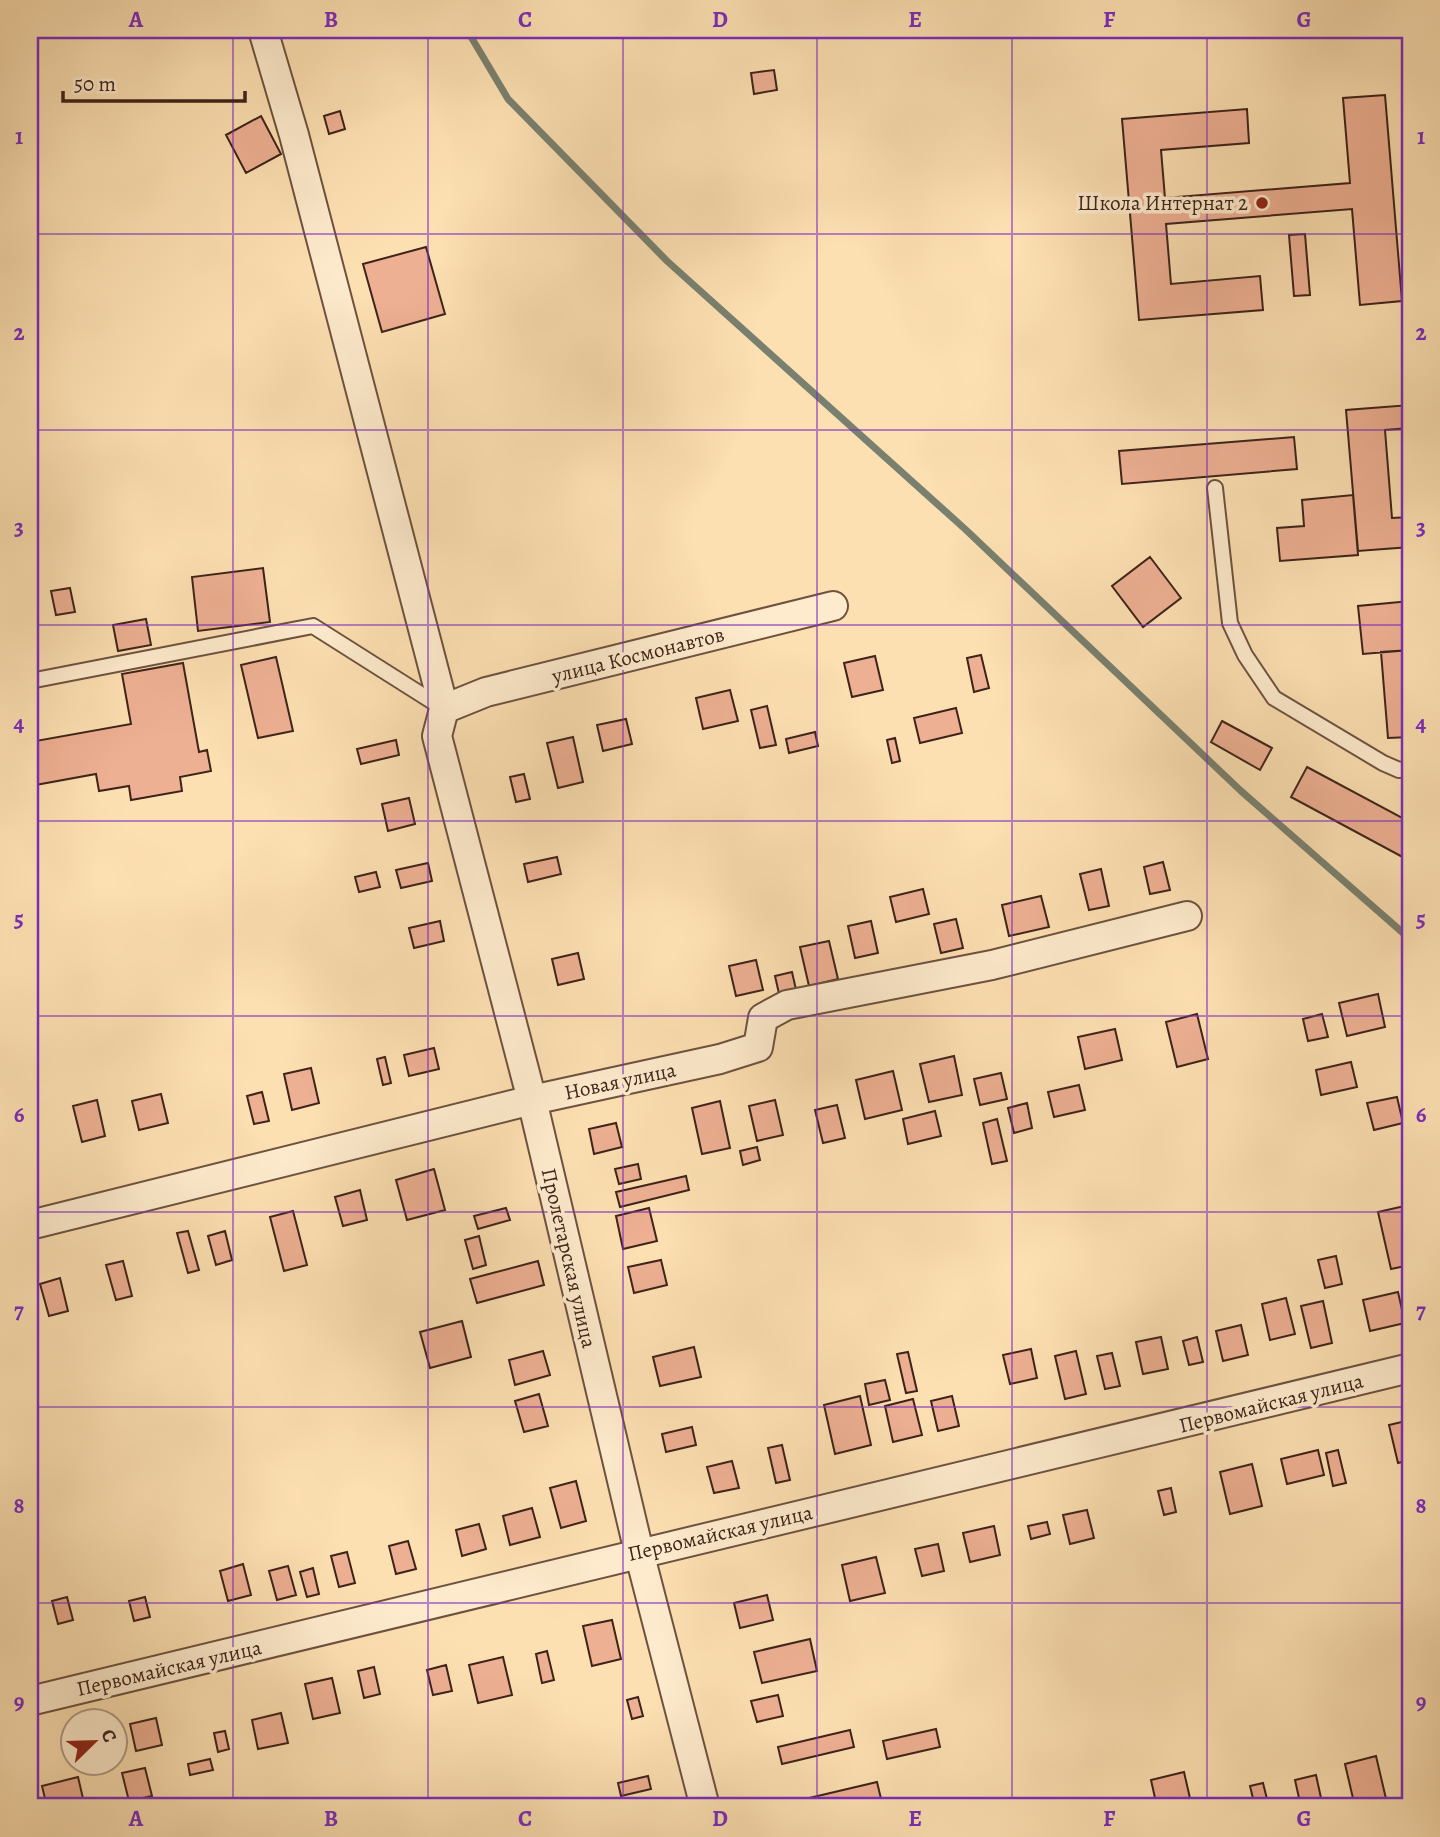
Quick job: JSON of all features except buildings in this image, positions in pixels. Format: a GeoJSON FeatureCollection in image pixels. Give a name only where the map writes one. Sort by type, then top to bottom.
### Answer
{"type":"FeatureCollection","features":[{"type":"Feature","properties":{"kind":"street"},"geometry":{"type":"LineString","coordinates":[[263,30],[294,135],[444,709]]}},
{"type":"Feature","properties":{"kind":"street","name":"улица Космонавтов"},"geometry":{"type":"LineString","coordinates":[[444,709],[486,692],[833,606]]}},
{"type":"Feature","properties":{"kind":"street","name":"Пролетарская улица"},"geometry":{"type":"LineString","coordinates":[[444,709],[437,736],[532,1100],[639,1552],[705,1807]]}},
{"type":"Feature","properties":{"kind":"street","name":"Новая улица"},"geometry":{"type":"LineString","coordinates":[[30,1224],[532,1100],[720,1059],[758,1047],[763,1018],[787,1005],[992,965],[1186,916]]}},
{"type":"Feature","properties":{"kind":"street","name":"Первомайская улица"},"geometry":{"type":"LineString","coordinates":[[30,1701],[184,1666],[639,1552],[1166,1429],[1410,1368]]}},
{"type":"Feature","properties":{"kind":"lane"},"geometry":{"type":"LineString","coordinates":[[1215,488],[1230,623],[1245,655],[1274,698],[1383,763],[1399,770],[1410,768]]}},
{"type":"Feature","properties":{"kind":"lane"},"geometry":{"type":"LineString","coordinates":[[30,681],[313,626],[444,709]]}},
{"type":"Feature","properties":{"kind":"waterway"},"geometry":{"type":"LineString","coordinates":[[467,30],[508,99],[667,261],[965,529],[1241,791],[1410,939]]}},
{"type":"Feature","properties":{"kind":"place","name":"Школа Интернат 2"},"geometry":{"type":"Point","coordinates":[1262,203]}}]}
